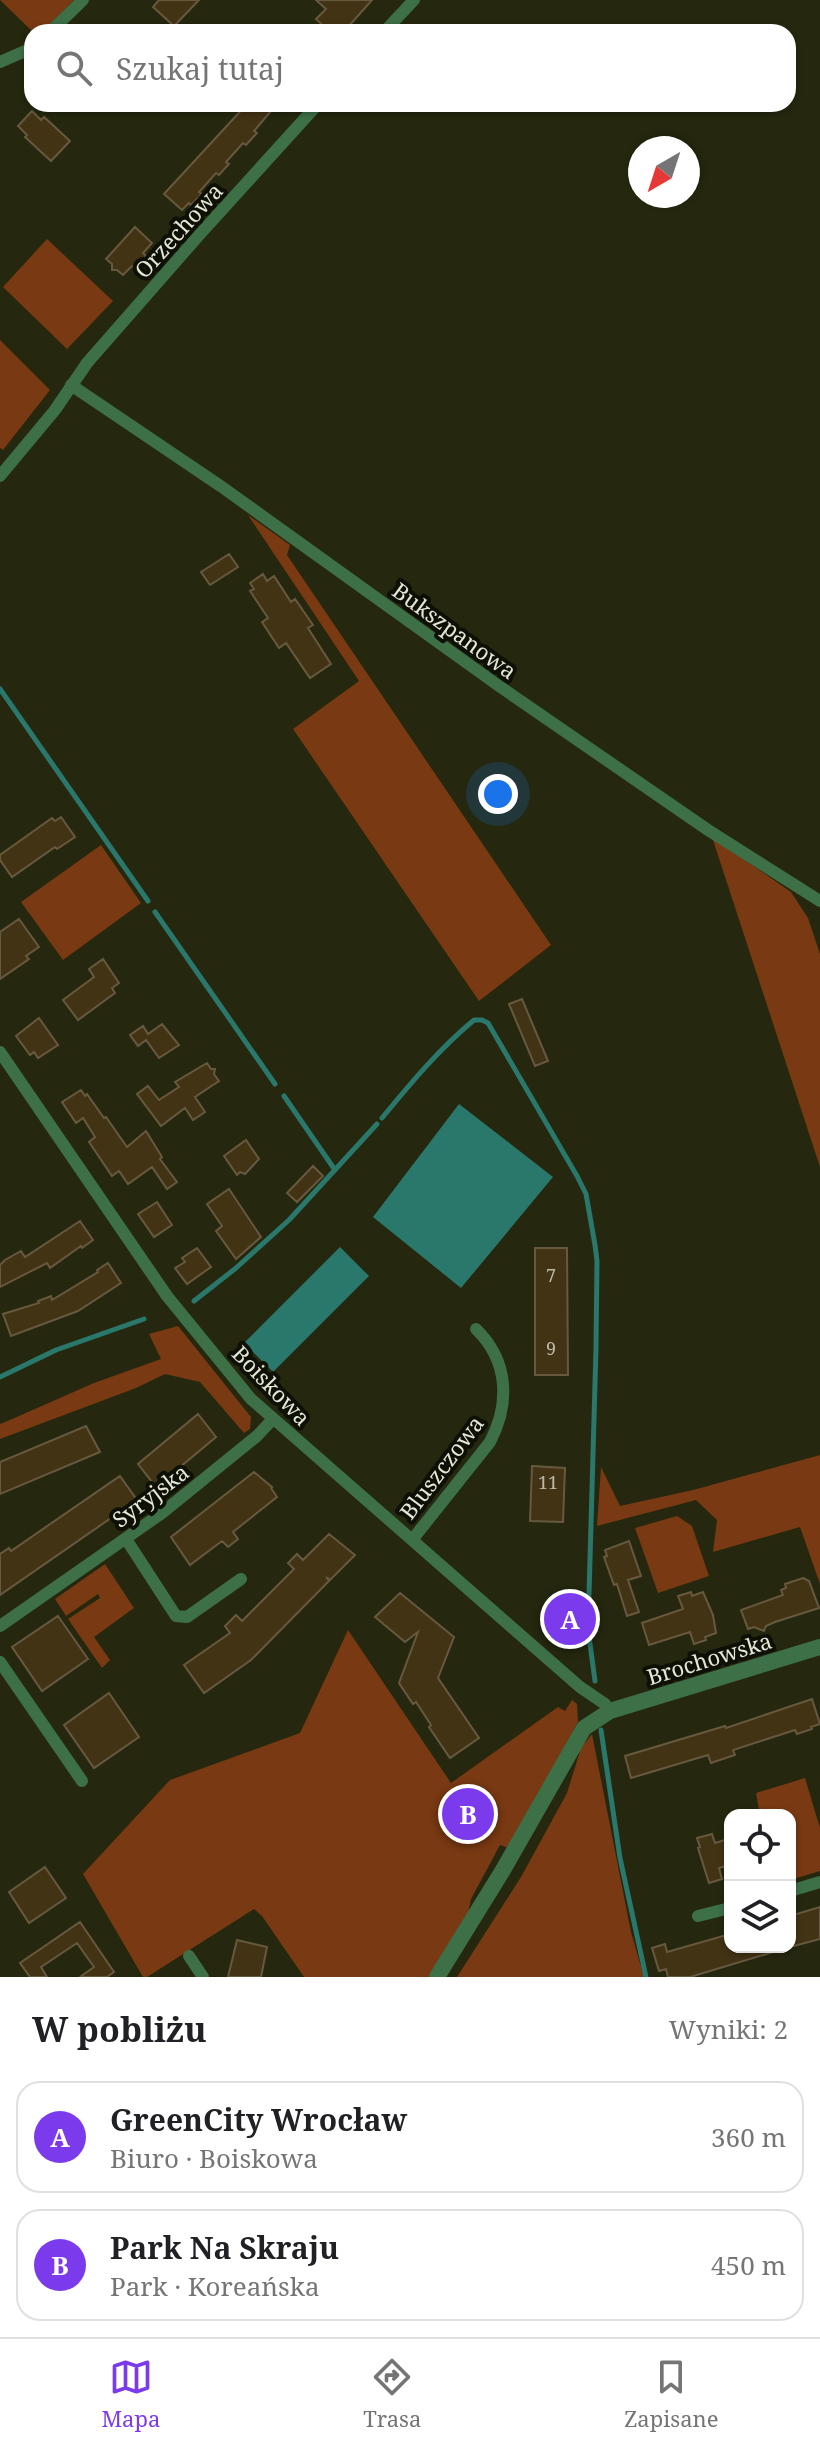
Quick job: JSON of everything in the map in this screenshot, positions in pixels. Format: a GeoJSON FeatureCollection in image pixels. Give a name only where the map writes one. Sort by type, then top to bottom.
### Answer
{"type":"FeatureCollection","features":[{"type":"Feature","properties":{"kind":"street"},"geometry":{"type":"LineString","coordinates":[[58,24],[83,0]]}},
{"type":"Feature","properties":{"kind":"street"},"geometry":{"type":"LineString","coordinates":[[392,24],[414,0]]}},
{"type":"Feature","properties":{"kind":"street"},"geometry":{"type":"LineString","coordinates":[[0,62],[24,52]]}},
{"type":"Feature","properties":{"kind":"street","name":"Orzechowa"},"geometry":{"type":"LineString","coordinates":[[0,476],[36,434],[87,363],[311,112]]}},
{"type":"Feature","properties":{"kind":"street","name":"Bukszpanowa"},"geometry":{"type":"LineString","coordinates":[[71,385],[222,487],[499,686],[682,812],[820,901]]}},
{"type":"Feature","properties":{"kind":"street","name":"Boiskowa"},"geometry":{"type":"LineString","coordinates":[[0,1052],[167,1296],[251,1399],[610,1711]]}},
{"type":"Feature","properties":{"kind":"street","name":"Bluszczowa"},"geometry":{"type":"LineString","coordinates":[[412,1540],[490,1442],[499,1424],[504,1401],[502,1371],[490,1345],[476,1329]]}},
{"type":"Feature","properties":{"kind":"street","name":"Syryjska"},"geometry":{"type":"LineString","coordinates":[[0,1626],[162,1513],[272,1420]]}},
{"type":"Feature","properties":{"kind":"street"},"geometry":{"type":"LineString","coordinates":[[126,1539],[176,1616],[187,1617],[241,1579]]}},
{"type":"Feature","properties":{"kind":"street","name":"Brochowska"},"geometry":{"type":"LineString","coordinates":[[437,1977],[503,1870],[584,1728],[610,1711],[820,1647]]}},
{"type":"Feature","properties":{"kind":"street"},"geometry":{"type":"LineString","coordinates":[[0,1662],[82,1781]]}},
{"type":"Feature","properties":{"kind":"street"},"geometry":{"type":"LineString","coordinates":[[796,1889],[820,1882]]}},
{"type":"Feature","properties":{"kind":"street"},"geometry":{"type":"LineString","coordinates":[[698,1916],[724,1910]]}},
{"type":"Feature","properties":{"kind":"street"},"geometry":{"type":"LineString","coordinates":[[189,1956],[203,1977]]}},
{"type":"Feature","properties":{"kind":"shaded area"},"geometry":{"type":"Polygon","coordinates":[[[0,0],[74,0],[51,24],[25,24],[0,0]]]}},
{"type":"Feature","properties":{"kind":"shaded area"},"geometry":{"type":"Polygon","coordinates":[[[47,239],[113,301],[67,349],[3,287],[47,239]]]}},
{"type":"Feature","properties":{"kind":"shaded area"},"geometry":{"type":"Polygon","coordinates":[[[0,340],[50,390],[3,450],[0,448],[0,340]]]}},
{"type":"Feature","properties":{"kind":"shaded area"},"geometry":{"type":"Polygon","coordinates":[[[248,515],[290,545],[287,555],[551,945],[479,1001],[293,729],[359,681],[248,515]]]}},
{"type":"Feature","properties":{"kind":"shaded area"},"geometry":{"type":"Polygon","coordinates":[[[712,837],[791,892],[808,918],[820,954],[820,1167],[712,837]]]}},
{"type":"Feature","properties":{"kind":"shaded area"},"geometry":{"type":"Polygon","coordinates":[[[101,845],[141,903],[63,960],[21,902],[101,845]]]}},
{"type":"Feature","properties":{"kind":"shaded area"},"geometry":{"type":"Polygon","coordinates":[[[178,1326],[251,1417],[250,1429],[244,1433],[200,1382],[165,1374],[0,1439],[0,1424],[94,1383],[161,1359],[149,1334],[178,1326]]]}},
{"type":"Feature","properties":{"kind":"shaded area"},"geometry":{"type":"Polygon","coordinates":[[[820,1455],[820,1584],[800,1527],[713,1552],[717,1520],[696,1500],[597,1526],[601,1467],[620,1506],[693,1490],[820,1455]]]}},
{"type":"Feature","properties":{"kind":"shaded area"},"geometry":{"type":"Polygon","coordinates":[[[677,1516],[692,1526],[709,1576],[658,1593],[635,1528],[677,1516]]]}},
{"type":"Feature","properties":{"kind":"shaded area"},"geometry":{"type":"Polygon","coordinates":[[[105,1564],[134,1608],[94,1637],[110,1660],[102,1668],[68,1619],[100,1598],[98,1594],[66,1616],[55,1599],[105,1564]]]}},
{"type":"Feature","properties":{"kind":"shaded area"},"geometry":{"type":"Polygon","coordinates":[[[348,1630],[451,1783],[558,1707],[565,1711],[572,1700],[577,1704],[578,1722],[509,1848],[500,1845],[471,1899],[467,1918],[429,1977],[304,1977],[254,1909],[143,1977],[83,1874],[170,1780],[300,1733],[348,1630]]]}},
{"type":"Feature","properties":{"kind":"shaded area"},"geometry":{"type":"Polygon","coordinates":[[[592,1734],[631,1932],[644,1977],[457,1977],[521,1877],[567,1793],[581,1748],[592,1734]]]}},
{"type":"Feature","properties":{"kind":"shaded area"},"geometry":{"type":"Polygon","coordinates":[[[805,1778],[820,1828],[820,1871],[796,1878],[796,1809],[759,1809],[756,1793],[805,1778]]]}},
{"type":"Feature","properties":{"kind":"water"},"geometry":{"type":"Polygon","coordinates":[[[459,1104],[553,1177],[461,1288],[373,1217],[459,1104]]]}},
{"type":"Feature","properties":{"kind":"water"},"geometry":{"type":"Polygon","coordinates":[[[340,1247],[369,1276],[273,1372],[244,1343],[340,1247]]]}},
{"type":"Feature","properties":{"kind":"building"},"geometry":{"type":"Polygon","coordinates":[[[159,0],[199,0],[176,24],[172,24],[153,7],[159,0]]]}},
{"type":"Feature","properties":{"kind":"building"},"geometry":{"type":"Polygon","coordinates":[[[316,0],[372,0],[351,24],[321,24],[316,19],[326,9],[316,0]]]}},
{"type":"Feature","properties":{"kind":"building"},"geometry":{"type":"Polygon","coordinates":[[[33,112],[41,120],[44,117],[70,141],[51,161],[25,137],[27,135],[18,126],[33,112]]]}},
{"type":"Feature","properties":{"kind":"building"},"geometry":{"type":"Polygon","coordinates":[[[240,112],[270,112],[254,131],[257,133],[246,145],[243,143],[226,162],[229,164],[219,175],[216,173],[191,205],[189,203],[182,210],[164,194],[240,112]]]}},
{"type":"Feature","properties":{"kind":"building"},"geometry":{"type":"Polygon","coordinates":[[[135,227],[152,243],[143,253],[146,256],[123,275],[112,270],[112,264],[106,259],[135,227]]]}},
{"type":"Feature","properties":{"kind":"building"},"geometry":{"type":"Polygon","coordinates":[[[229,554],[238,567],[210,585],[201,572],[229,554]]]}},
{"type":"Feature","properties":{"kind":"building"},"geometry":{"type":"Polygon","coordinates":[[[263,574],[267,581],[274,576],[291,602],[295,599],[313,625],[308,628],[331,664],[310,678],[286,643],[279,648],[262,622],[268,618],[250,591],[254,589],[250,583],[263,574]]]}},
{"type":"Feature","properties":{"kind":"building"},"geometry":{"type":"Polygon","coordinates":[[[61,817],[75,837],[12,877],[0,855],[52,818],[55,821],[61,817]]]}},
{"type":"Feature","properties":{"kind":"building"},"geometry":{"type":"Polygon","coordinates":[[[19,919],[39,947],[26,956],[29,959],[0,979],[0,932],[19,919]]]}},
{"type":"Feature","properties":{"kind":"building"},"geometry":{"type":"Polygon","coordinates":[[[103,959],[119,983],[112,988],[115,993],[78,1020],[63,1000],[94,977],[89,969],[103,959]]]}},
{"type":"Feature","properties":{"kind":"building"},"geometry":{"type":"Polygon","coordinates":[[[522,999],[548,1061],[535,1066],[509,1004],[522,999]]]}},
{"type":"Feature","properties":{"kind":"building"},"geometry":{"type":"Polygon","coordinates":[[[39,1018],[58,1045],[38,1058],[34,1052],[30,1055],[16,1036],[39,1018]]]}},
{"type":"Feature","properties":{"kind":"building"},"geometry":{"type":"Polygon","coordinates":[[[162,1024],[179,1045],[159,1058],[146,1040],[138,1046],[130,1035],[143,1026],[148,1034],[162,1024]]]}},
{"type":"Feature","properties":{"kind":"building"},"geometry":{"type":"Polygon","coordinates":[[[207,1063],[215,1069],[214,1074],[219,1081],[195,1097],[205,1112],[193,1120],[185,1108],[161,1126],[137,1094],[148,1086],[159,1100],[179,1087],[175,1082],[207,1063]]]}},
{"type":"Feature","properties":{"kind":"building"},"geometry":{"type":"Polygon","coordinates":[[[81,1090],[106,1117],[127,1147],[146,1131],[162,1157],[160,1159],[177,1182],[167,1189],[152,1167],[128,1184],[119,1171],[112,1176],[89,1142],[95,1137],[83,1118],[76,1123],[62,1102],[81,1090]]]}},
{"type":"Feature","properties":{"kind":"building"},"geometry":{"type":"Polygon","coordinates":[[[246,1140],[259,1159],[245,1174],[240,1172],[237,1175],[224,1156],[246,1140]]]}},
{"type":"Feature","properties":{"kind":"building"},"geometry":{"type":"Polygon","coordinates":[[[313,1166],[323,1176],[297,1202],[287,1193],[313,1166]]]}},
{"type":"Feature","properties":{"kind":"building"},"geometry":{"type":"Polygon","coordinates":[[[229,1189],[261,1237],[236,1259],[216,1231],[222,1226],[207,1204],[229,1189]]]}},
{"type":"Feature","properties":{"kind":"building"},"geometry":{"type":"Polygon","coordinates":[[[157,1202],[172,1225],[154,1237],[138,1214],[157,1202]]]}},
{"type":"Feature","properties":{"kind":"building"},"geometry":{"type":"Polygon","coordinates":[[[80,1221],[93,1240],[50,1268],[47,1263],[0,1287],[0,1265],[5,1260],[21,1251],[25,1257],[80,1221]]]}},
{"type":"Feature","properties":{"kind":"building"},"geometry":{"type":"Polygon","coordinates":[[[197,1248],[211,1267],[187,1284],[175,1268],[185,1262],[182,1258],[197,1248]]]}},
{"type":"Feature","properties":{"kind":"building"},"geometry":{"type":"Polygon","coordinates":[[[535,1248],[567,1248],[568,1375],[535,1375],[535,1248]]]}},
{"type":"Feature","properties":{"kind":"building"},"geometry":{"type":"Polygon","coordinates":[[[108,1263],[121,1283],[78,1311],[11,1336],[3,1314],[51,1296],[52,1300],[108,1263]]]}},
{"type":"Feature","properties":{"kind":"building"},"geometry":{"type":"Polygon","coordinates":[[[198,1414],[216,1437],[156,1487],[138,1464],[198,1414]]]}},
{"type":"Feature","properties":{"kind":"building"},"geometry":{"type":"Polygon","coordinates":[[[86,1426],[100,1452],[0,1494],[0,1462],[86,1426]]]}},
{"type":"Feature","properties":{"kind":"building"},"geometry":{"type":"Polygon","coordinates":[[[532,1466],[565,1468],[563,1522],[530,1521],[532,1466]]]}},
{"type":"Feature","properties":{"kind":"building"},"geometry":{"type":"Polygon","coordinates":[[[254,1472],[272,1487],[277,1497],[233,1532],[238,1539],[228,1547],[222,1541],[190,1565],[171,1537],[254,1472]]]}},
{"type":"Feature","properties":{"kind":"building"},"geometry":{"type":"Polygon","coordinates":[[[120,1476],[137,1500],[0,1595],[0,1554],[9,1548],[11,1551],[120,1476]]]}},
{"type":"Feature","properties":{"kind":"building"},"geometry":{"type":"Polygon","coordinates":[[[329,1534],[355,1555],[330,1580],[326,1577],[329,1581],[251,1660],[204,1693],[184,1665],[230,1633],[225,1626],[236,1615],[242,1621],[294,1569],[288,1563],[297,1554],[303,1560],[329,1534]]]}},
{"type":"Feature","properties":{"kind":"building"},"geometry":{"type":"Polygon","coordinates":[[[629,1541],[641,1576],[628,1580],[639,1612],[627,1616],[604,1557],[607,1556],[605,1550],[629,1541]]]}},
{"type":"Feature","properties":{"kind":"building"},"geometry":{"type":"Polygon","coordinates":[[[803,1578],[809,1581],[819,1608],[775,1622],[766,1626],[764,1631],[754,1627],[748,1629],[741,1610],[783,1595],[781,1590],[786,1588],[785,1584],[803,1578]]]}},
{"type":"Feature","properties":{"kind":"building"},"geometry":{"type":"Polygon","coordinates":[[[691,1592],[692,1596],[703,1592],[713,1615],[716,1633],[694,1644],[690,1632],[649,1645],[642,1623],[683,1609],[678,1596],[691,1592]]]}},
{"type":"Feature","properties":{"kind":"building"},"geometry":{"type":"Polygon","coordinates":[[[400,1593],[454,1637],[438,1678],[479,1738],[450,1758],[416,1702],[413,1704],[399,1683],[418,1632],[405,1642],[375,1617],[400,1593]]]}},
{"type":"Feature","properties":{"kind":"building"},"geometry":{"type":"Polygon","coordinates":[[[58,1616],[88,1659],[42,1691],[12,1647],[58,1616]]]}},
{"type":"Feature","properties":{"kind":"building"},"geometry":{"type":"Polygon","coordinates":[[[109,1693],[139,1737],[94,1768],[64,1725],[109,1693]]]}},
{"type":"Feature","properties":{"kind":"building"},"geometry":{"type":"Polygon","coordinates":[[[812,1699],[820,1724],[812,1729],[797,1734],[795,1730],[733,1750],[735,1755],[711,1763],[708,1755],[631,1778],[625,1756],[726,1728],[812,1699]]]}},
{"type":"Feature","properties":{"kind":"building"},"geometry":{"type":"Polygon","coordinates":[[[712,1834],[715,1843],[724,1840],[724,1867],[719,1868],[722,1879],[709,1883],[697,1838],[712,1834]]]}},
{"type":"Feature","properties":{"kind":"building"},"geometry":{"type":"Polygon","coordinates":[[[45,1867],[66,1898],[29,1923],[9,1892],[45,1867]]]}},
{"type":"Feature","properties":{"kind":"building"},"geometry":{"type":"Polygon","coordinates":[[[820,1907],[820,1939],[796,1945],[796,1914],[820,1907]]]}},
{"type":"Feature","properties":{"kind":"building"},"geometry":{"type":"Polygon","coordinates":[[[80,1922],[114,1972],[107,1977],[80,1977],[94,1967],[77,1943],[41,1967],[47,1977],[30,1977],[20,1963],[80,1922]]]}},
{"type":"Feature","properties":{"kind":"building"},"geometry":{"type":"Polygon","coordinates":[[[724,1936],[724,1953],[770,1953],[690,1977],[668,1977],[666,1969],[659,1971],[652,1948],[665,1944],[667,1952],[724,1936]]]}},
{"type":"Feature","properties":{"kind":"building"},"geometry":{"type":"Polygon","coordinates":[[[237,1940],[267,1947],[261,1977],[228,1977],[237,1940]]]}},
{"type":"Feature","properties":{"kind":"waterway"},"geometry":{"type":"LineString","coordinates":[[0,689],[148,901]]}},
{"type":"Feature","properties":{"kind":"waterway"},"geometry":{"type":"LineString","coordinates":[[155,912],[275,1084]]}},
{"type":"Feature","properties":{"kind":"waterway"},"geometry":{"type":"LineString","coordinates":[[382,1118],[449,1043],[474,1020],[482,1020],[488,1023],[586,1194],[597,1261],[588,1629],[595,1681]]}},
{"type":"Feature","properties":{"kind":"waterway"},"geometry":{"type":"LineString","coordinates":[[284,1096],[335,1170]]}},
{"type":"Feature","properties":{"kind":"waterway"},"geometry":{"type":"LineString","coordinates":[[194,1301],[289,1220],[377,1124]]}},
{"type":"Feature","properties":{"kind":"waterway"},"geometry":{"type":"LineString","coordinates":[[0,1377],[56,1350],[144,1319]]}},
{"type":"Feature","properties":{"kind":"waterway"},"geometry":{"type":"LineString","coordinates":[[601,1730],[620,1858],[646,1977]]}},
{"type":"Feature","properties":{"kind":"place","name":"GreenCity Wrocław"},"geometry":{"type":"Point","coordinates":[570,1619]}},
{"type":"Feature","properties":{"kind":"place","name":"Park Na Skraju"},"geometry":{"type":"Point","coordinates":[468,1814]}}]}
